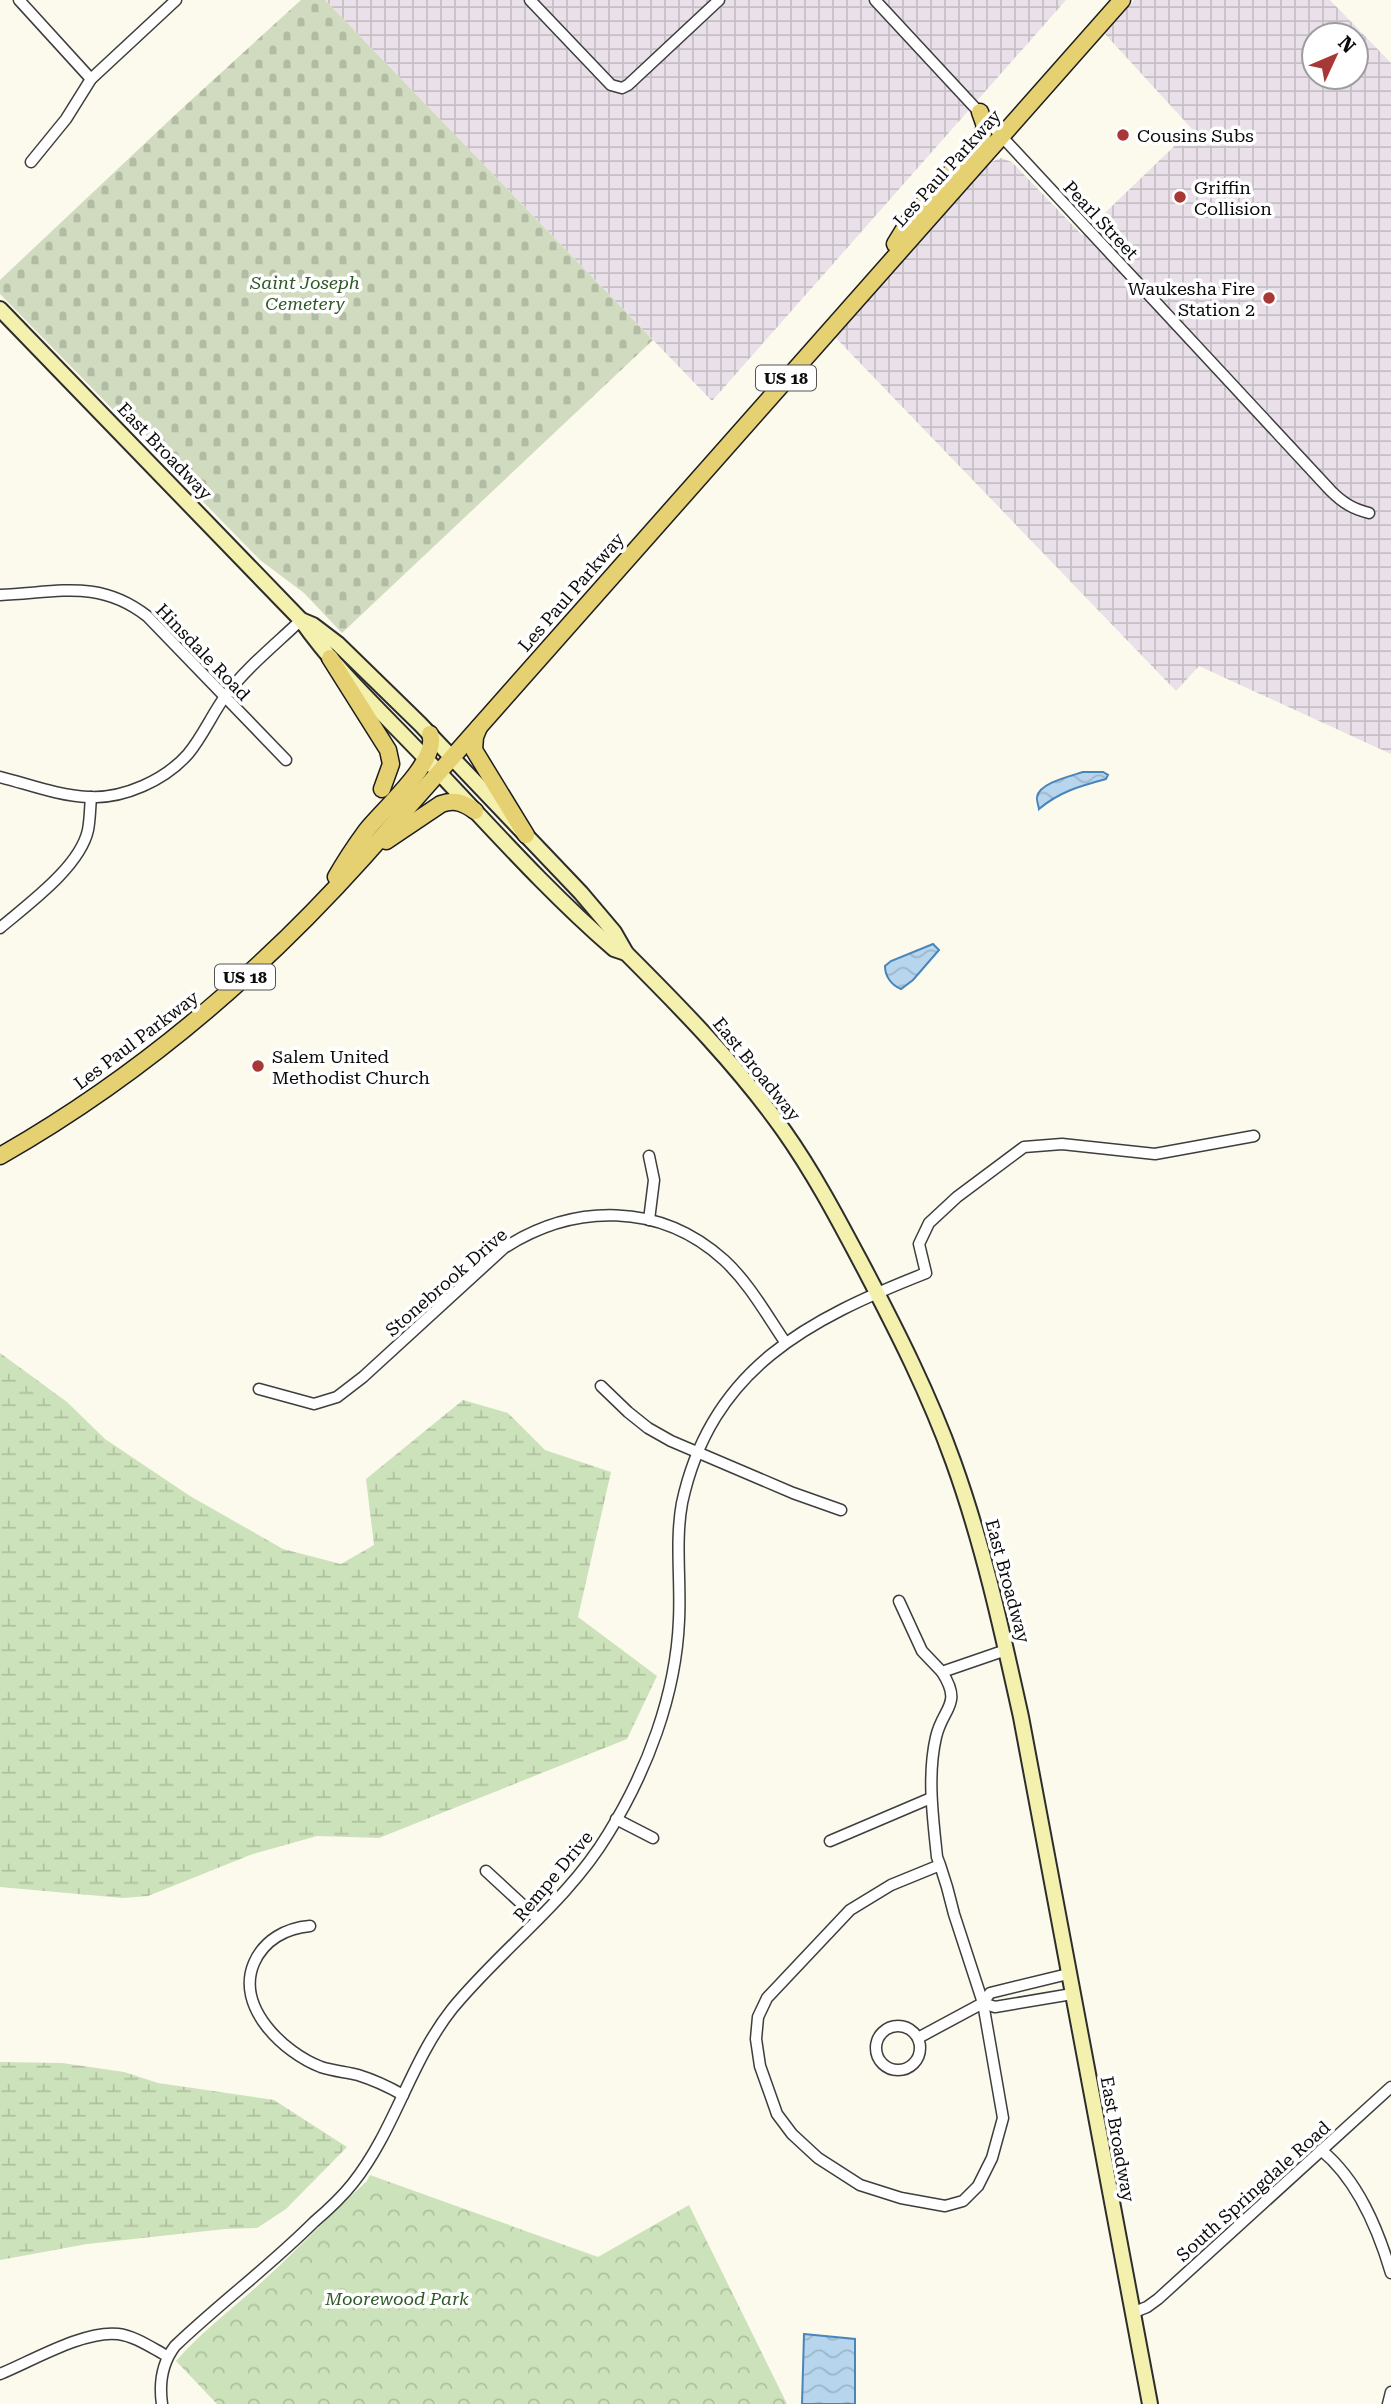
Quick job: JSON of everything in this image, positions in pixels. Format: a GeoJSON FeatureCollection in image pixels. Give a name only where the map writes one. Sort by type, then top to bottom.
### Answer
{"type":"FeatureCollection","features":[{"type":"Feature","properties":{"kind":"main road","name":"Les Paul Parkway"},"geometry":{"type":"LineString","coordinates":[[0,1156],[102,1091],[166,1044],[258,966],[323,901],[1122,0]]}},
{"type":"Feature","properties":{"kind":"main road"},"geometry":{"type":"LineString","coordinates":[[872,282],[911,218],[982,137],[985,126],[980,113]]}},
{"type":"Feature","properties":{"kind":"main road","name":"East Broadway"},"geometry":{"type":"LineString","coordinates":[[0,309],[301,620],[330,658],[564,903],[614,949],[626,953]]}},
{"type":"Feature","properties":{"kind":"main road","name":"East Broadway"},"geometry":{"type":"LineString","coordinates":[[301,620],[313,625],[338,644],[430,734],[581,893],[614,932],[626,953],[726,1057],[783,1129],[827,1196],[917,1371],[952,1459],[977,1536],[1006,1650],[1150,2404]]}},
{"type":"Feature","properties":{"kind":"main road"},"geometry":{"type":"LineString","coordinates":[[330,658],[388,750],[391,764],[382,789]]}},
{"type":"Feature","properties":{"kind":"main road"},"geometry":{"type":"LineString","coordinates":[[481,724],[475,737],[474,750],[526,835]]}},
{"type":"Feature","properties":{"kind":"main road"},"geometry":{"type":"LineString","coordinates":[[323,901],[353,849],[418,772],[421,753],[432,744],[430,734]]}},
{"type":"Feature","properties":{"kind":"main road"},"geometry":{"type":"LineString","coordinates":[[364,857],[447,801],[463,803],[475,811]]}},
{"type":"Feature","properties":{"kind":"street"},"geometry":{"type":"LineString","coordinates":[[19,0],[91,79]]}},
{"type":"Feature","properties":{"kind":"street"},"geometry":{"type":"LineString","coordinates":[[31,162],[66,120],[91,79],[176,0]]}},
{"type":"Feature","properties":{"kind":"street"},"geometry":{"type":"LineString","coordinates":[[530,0],[611,85],[622,88],[628,86],[719,0]]}},
{"type":"Feature","properties":{"kind":"street","name":"Pearl Street"},"geometry":{"type":"LineString","coordinates":[[876,0],[1331,491],[1354,509],[1369,513]]}},
{"type":"Feature","properties":{"kind":"street","name":"Hinsdale Road"},"geometry":{"type":"LineString","coordinates":[[0,595],[69,589],[89,590],[120,598],[147,615],[286,760]]}},
{"type":"Feature","properties":{"kind":"street"},"geometry":{"type":"LineString","coordinates":[[0,777],[91,797],[127,791],[149,783],[167,773],[190,752],[225,696],[301,620]]}},
{"type":"Feature","properties":{"kind":"street"},"geometry":{"type":"LineString","coordinates":[[0,928],[61,875],[70,863],[88,831],[91,797]]}},
{"type":"Feature","properties":{"kind":"street","name":"Rempe Drive"},"geometry":{"type":"LineString","coordinates":[[167,2356],[190,2332],[274,2260],[353,2183],[381,2140],[425,2049],[453,2009],[594,1856],[632,1792],[653,1742],[676,1658],[682,1505],[698,1452],[716,1417],[756,1367],[785,1342],[877,1293],[926,1273],[919,1244],[929,1223],[957,1197],[1024,1147],[1062,1144],[1155,1154],[1254,1136]]}},
{"type":"Feature","properties":{"kind":"street"},"geometry":{"type":"LineString","coordinates":[[649,1156],[654,1180],[649,1220]]}},
{"type":"Feature","properties":{"kind":"street","name":"Stonebrook Drive"},"geometry":{"type":"LineString","coordinates":[[259,1389],[314,1404],[337,1397],[363,1377],[489,1261],[524,1235],[551,1224],[583,1216],[610,1215],[649,1220],[687,1235],[722,1259],[750,1290],[785,1342]]}},
{"type":"Feature","properties":{"kind":"street"},"geometry":{"type":"LineString","coordinates":[[601,1386],[648,1428],[793,1493],[841,1510]]}},
{"type":"Feature","properties":{"kind":"street"},"geometry":{"type":"LineString","coordinates":[[899,1601],[922,1651],[942,1672],[953,1698],[936,1736],[931,1798],[940,1865],[983,2003],[1001,2102],[1002,2126],[985,2175],[973,2193],[963,2201],[945,2206],[860,2186],[818,2158],[792,2134],[777,2114],[760,2066],[756,2039],[758,2017],[767,1998],[850,1910],[891,1885],[940,1865]]}},
{"type":"Feature","properties":{"kind":"street"},"geometry":{"type":"LineString","coordinates":[[942,1672],[1006,1650]]}},
{"type":"Feature","properties":{"kind":"street"},"geometry":{"type":"LineString","coordinates":[[830,1841],[931,1798]]}},
{"type":"Feature","properties":{"kind":"street"},"geometry":{"type":"LineString","coordinates":[[616,1819],[653,1838]]}},
{"type":"Feature","properties":{"kind":"street"},"geometry":{"type":"LineString","coordinates":[[486,1871],[538,1919]]}},
{"type":"Feature","properties":{"kind":"street"},"geometry":{"type":"LineString","coordinates":[[310,1926],[283,1932],[258,1955],[252,1969],[251,1985],[259,2015],[270,2030],[300,2056],[321,2066],[360,2076],[403,2095]]}},
{"type":"Feature","properties":{"kind":"street"},"geometry":{"type":"LineString","coordinates":[[918,2038],[983,2003],[990,1993],[1068,1974]]}},
{"type":"Feature","properties":{"kind":"street"},"geometry":{"type":"LineString","coordinates":[[983,2003],[995,2007],[1072,1994]]}},
{"type":"Feature","properties":{"kind":"street"},"geometry":{"type":"LineString","coordinates":[[906,2027],[918,2038],[921,2050],[918,2059],[905,2069],[892,2070],[878,2058],[877,2042],[889,2028],[906,2027]]}},
{"type":"Feature","properties":{"kind":"street","name":"South Springdale Road"},"geometry":{"type":"LineString","coordinates":[[1132,2313],[1158,2299],[1391,2087]]}},
{"type":"Feature","properties":{"kind":"street"},"geometry":{"type":"LineString","coordinates":[[1321,2150],[1332,2159],[1358,2196],[1378,2235],[1391,2273]]}},
{"type":"Feature","properties":{"kind":"street"},"geometry":{"type":"LineString","coordinates":[[0,2374],[68,2344],[94,2335],[116,2333],[167,2356],[161,2384],[162,2404]]}},
{"type":"Feature","properties":{"kind":"street"},"geometry":{"type":"LineString","coordinates":[[1388,2404],[1391,2392]]}},
{"type":"Feature","properties":{"kind":"shaded area"},"geometry":{"type":"Polygon","coordinates":[[[325,0],[1066,0],[712,401],[325,0]]]}},
{"type":"Feature","properties":{"kind":"shaded area"},"geometry":{"type":"Polygon","coordinates":[[[1134,0],[1330,0],[1350,21],[1300,21],[1300,91],[1370,91],[1370,41],[1391,63],[1391,754],[1199,666],[1176,691],[835,337],[991,162],[1001,158],[1012,162],[1082,235],[1192,129],[1105,34],[1134,0]]]}},
{"type":"Feature","properties":{"kind":"green space","name":"Saint Joseph Cemetery"},"geometry":{"type":"Polygon","coordinates":[[[301,0],[325,0],[653,340],[342,633],[304,593],[260,560],[0,294],[0,280],[301,0]]]}},
{"type":"Feature","properties":{"kind":"green space"},"geometry":{"type":"Polygon","coordinates":[[[0,1353],[67,1402],[105,1439],[190,1496],[283,1549],[341,1564],[374,1545],[366,1479],[463,1400],[508,1413],[545,1450],[611,1472],[578,1617],[657,1676],[627,1739],[379,1838],[317,1836],[250,1855],[148,1896],[123,1898],[0,1887],[0,1353]]]}},
{"type":"Feature","properties":{"kind":"green space"},"geometry":{"type":"Polygon","coordinates":[[[0,2062],[62,2063],[124,2072],[158,2083],[274,2100],[347,2147],[286,2209],[257,2228],[87,2244],[0,2260],[0,2062]]]}},
{"type":"Feature","properties":{"kind":"green space","name":"Moorewood Park"},"geometry":{"type":"Polygon","coordinates":[[[370,2175],[598,2257],[689,2205],[787,2404],[217,2404],[176,2361],[290,2256],[370,2175]]]}},
{"type":"Feature","properties":{"kind":"water"},"geometry":{"type":"Polygon","coordinates":[[[1083,772],[1103,772],[1108,775],[1106,779],[1062,794],[1039,809],[1037,798],[1043,788],[1083,772]]]}},
{"type":"Feature","properties":{"kind":"water"},"geometry":{"type":"Polygon","coordinates":[[[933,944],[939,950],[913,980],[901,989],[889,980],[885,966],[891,961],[933,944]]]}},
{"type":"Feature","properties":{"kind":"water"},"geometry":{"type":"Polygon","coordinates":[[[804,2334],[855,2339],[855,2404],[802,2404],[804,2334]]]}},
{"type":"Feature","properties":{"kind":"place","name":"Cousins Subs"},"geometry":{"type":"Point","coordinates":[1123,135]}},
{"type":"Feature","properties":{"kind":"place","name":"Griffin Collision"},"geometry":{"type":"Point","coordinates":[1180,197]}},
{"type":"Feature","properties":{"kind":"place","name":"Waukesha Fire Station 2"},"geometry":{"type":"Point","coordinates":[1269,298]}},
{"type":"Feature","properties":{"kind":"place","name":"Salem United Methodist Church"},"geometry":{"type":"Point","coordinates":[258,1066]}}]}
